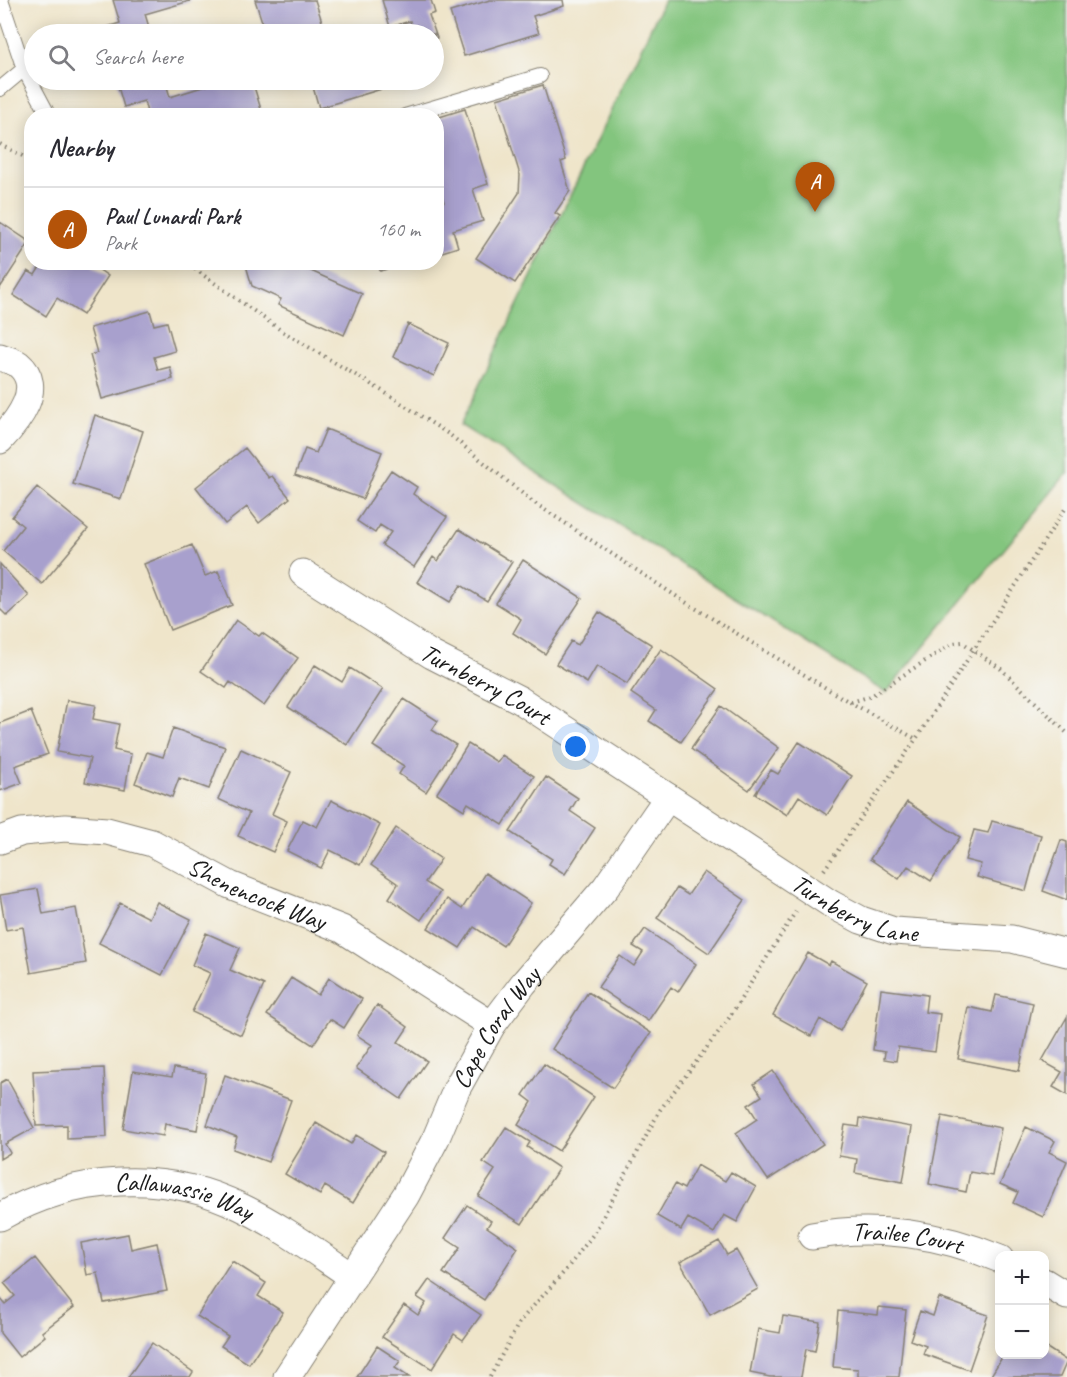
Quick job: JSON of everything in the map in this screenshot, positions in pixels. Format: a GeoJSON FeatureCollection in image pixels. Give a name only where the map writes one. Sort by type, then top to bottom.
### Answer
{"type":"FeatureCollection","features":[{"type":"Feature","properties":{"kind":"street"},"geometry":{"type":"LineString","coordinates":[[0,357],[18,364],[27,377],[29,388],[28,401],[21,417],[0,440]]}},
{"type":"Feature","properties":{"kind":"street","name":"Turnberry Court"},"geometry":{"type":"LineString","coordinates":[[303,573],[432,654],[520,700],[668,797]]}},
{"type":"Feature","properties":{"kind":"street","name":"Turnberry Lane"},"geometry":{"type":"LineString","coordinates":[[668,797],[861,920],[894,931],[1012,939],[1067,953]]}},
{"type":"Feature","properties":{"kind":"street","name":"Cape Coral Way"},"geometry":{"type":"LineString","coordinates":[[287,1377],[421,1170],[458,1088],[492,1025],[523,984],[606,886],[668,797]]}},
{"type":"Feature","properties":{"kind":"street","name":"Shenencock Way"},"geometry":{"type":"LineString","coordinates":[[0,840],[22,832],[65,828],[107,831],[152,843],[230,885],[342,929],[492,1025]]}},
{"type":"Feature","properties":{"kind":"street","name":"Callawassie Way"},"geometry":{"type":"LineString","coordinates":[[0,1217],[39,1197],[105,1182],[178,1186],[212,1194],[241,1207],[353,1277]]}},
{"type":"Feature","properties":{"kind":"street","name":"Trailee Court"},"geometry":{"type":"LineString","coordinates":[[812,1236],[838,1231],[870,1230],[910,1234],[951,1242],[995,1258]]}},
{"type":"Feature","properties":{"kind":"street"},"geometry":{"type":"LineString","coordinates":[[1049,1285],[1067,1296]]}},
{"type":"Feature","properties":{"kind":"lane"},"geometry":{"type":"LineString","coordinates":[[0,89],[24,69],[1,0]]}},
{"type":"Feature","properties":{"kind":"lane"},"geometry":{"type":"LineString","coordinates":[[432,108],[540,76]]}},
{"type":"Feature","properties":{"kind":"lane"},"geometry":{"type":"LineString","coordinates":[[35,90],[44,108]]}},
{"type":"Feature","properties":{"kind":"path"},"geometry":{"type":"LineString","coordinates":[[0,144],[24,157]]}},
{"type":"Feature","properties":{"kind":"path"},"geometry":{"type":"LineString","coordinates":[[196,270],[282,332],[384,392],[450,435],[533,502],[596,544],[682,600],[850,702],[916,739]]}},
{"type":"Feature","properties":{"kind":"path"},"geometry":{"type":"LineString","coordinates":[[489,1377],[520,1321],[575,1259],[595,1232],[660,1110],[729,1018],[811,890],[916,739],[1067,506]]}},
{"type":"Feature","properties":{"kind":"path"},"geometry":{"type":"LineString","coordinates":[[850,702],[871,696],[953,644],[962,642],[1001,669],[1067,733]]}},
{"type":"Feature","properties":{"kind":"green space"},"geometry":{"type":"Polygon","coordinates":[[[664,0],[1067,0],[1067,473],[886,693],[460,425],[664,0]]]}},
{"type":"Feature","properties":{"kind":"building"},"geometry":{"type":"Polygon","coordinates":[[[113,0],[190,0],[145,14],[148,24],[117,24],[120,23],[113,0]]]}},
{"type":"Feature","properties":{"kind":"building"},"geometry":{"type":"Polygon","coordinates":[[[255,0],[315,0],[323,24],[263,24],[255,0]]]}},
{"type":"Feature","properties":{"kind":"building"},"geometry":{"type":"Polygon","coordinates":[[[382,0],[431,0],[435,13],[429,15],[432,24],[411,24],[410,21],[389,24],[382,0]]]}},
{"type":"Feature","properties":{"kind":"building"},"geometry":{"type":"Polygon","coordinates":[[[490,0],[563,0],[564,6],[533,16],[539,33],[464,56],[450,12],[490,0]]]}},
{"type":"Feature","properties":{"kind":"building"},"geometry":{"type":"Polygon","coordinates":[[[543,85],[566,160],[561,162],[570,191],[555,213],[560,216],[515,283],[476,258],[519,193],[520,175],[497,99],[543,85]]]}},
{"type":"Feature","properties":{"kind":"building"},"geometry":{"type":"Polygon","coordinates":[[[119,90],[168,90],[170,97],[193,90],[255,90],[261,108],[146,108],[144,101],[124,107],[119,90]]]}},
{"type":"Feature","properties":{"kind":"building"},"geometry":{"type":"Polygon","coordinates":[[[314,90],[378,90],[319,108],[314,90]]]}},
{"type":"Feature","properties":{"kind":"building"},"geometry":{"type":"Polygon","coordinates":[[[465,109],[488,184],[473,189],[483,221],[453,230],[458,247],[444,251],[444,202],[444,116],[465,109]]]}},
{"type":"Feature","properties":{"kind":"building"},"geometry":{"type":"Polygon","coordinates":[[[0,222],[24,238],[24,251],[0,288],[0,222]]]}},
{"type":"Feature","properties":{"kind":"building"},"geometry":{"type":"Polygon","coordinates":[[[38,270],[99,270],[108,276],[83,315],[57,298],[46,316],[13,295],[28,271],[35,275],[38,270]]]}},
{"type":"Feature","properties":{"kind":"building"},"geometry":{"type":"Polygon","coordinates":[[[247,270],[308,270],[362,294],[344,335],[278,305],[281,299],[252,286],[247,270]]]}},
{"type":"Feature","properties":{"kind":"building"},"geometry":{"type":"Polygon","coordinates":[[[150,311],[154,325],[167,322],[175,351],[154,357],[158,370],[170,367],[173,379],[102,399],[90,355],[97,353],[90,328],[150,311]]]}},
{"type":"Feature","properties":{"kind":"building"},"geometry":{"type":"Polygon","coordinates":[[[408,324],[449,343],[434,376],[393,357],[408,324]]]}},
{"type":"Feature","properties":{"kind":"building"},"geometry":{"type":"Polygon","coordinates":[[[95,415],[143,431],[121,499],[73,484],[95,415]]]}},
{"type":"Feature","properties":{"kind":"building"},"geometry":{"type":"Polygon","coordinates":[[[326,429],[382,452],[363,499],[295,475],[305,449],[316,453],[326,429]]]}},
{"type":"Feature","properties":{"kind":"building"},"geometry":{"type":"Polygon","coordinates":[[[245,448],[269,478],[272,476],[290,498],[259,523],[247,507],[225,524],[196,487],[245,448]]]}},
{"type":"Feature","properties":{"kind":"building"},"geometry":{"type":"Polygon","coordinates":[[[391,470],[417,487],[413,494],[447,517],[414,567],[382,545],[391,532],[380,525],[375,533],[357,521],[391,470]]]}},
{"type":"Feature","properties":{"kind":"building"},"geometry":{"type":"Polygon","coordinates":[[[37,487],[88,529],[42,584],[3,551],[23,526],[12,517],[37,487]]]}},
{"type":"Feature","properties":{"kind":"building"},"geometry":{"type":"Polygon","coordinates":[[[459,529],[512,562],[487,601],[461,585],[450,602],[417,582],[433,557],[438,561],[459,529]]]}},
{"type":"Feature","properties":{"kind":"building"},"geometry":{"type":"Polygon","coordinates":[[[192,545],[205,576],[218,571],[232,605],[170,630],[144,564],[192,545]]]}},
{"type":"Feature","properties":{"kind":"building"},"geometry":{"type":"Polygon","coordinates":[[[523,560],[582,598],[545,654],[513,633],[521,619],[496,603],[523,560]]]}},
{"type":"Feature","properties":{"kind":"building"},"geometry":{"type":"Polygon","coordinates":[[[0,564],[29,596],[7,616],[0,609],[0,564]]]}},
{"type":"Feature","properties":{"kind":"building"},"geometry":{"type":"Polygon","coordinates":[[[599,612],[652,645],[627,684],[597,666],[587,683],[556,664],[571,641],[578,645],[599,612]]]}},
{"type":"Feature","properties":{"kind":"building"},"geometry":{"type":"Polygon","coordinates":[[[236,620],[259,636],[262,633],[298,658],[264,706],[230,682],[226,688],[201,671],[236,620]]]}},
{"type":"Feature","properties":{"kind":"building"},"geometry":{"type":"Polygon","coordinates":[[[661,649],[718,689],[681,742],[649,721],[656,710],[631,693],[661,649]]]}},
{"type":"Feature","properties":{"kind":"building"},"geometry":{"type":"Polygon","coordinates":[[[315,665],[342,682],[350,668],[383,689],[347,745],[288,707],[315,665]]]}},
{"type":"Feature","properties":{"kind":"building"},"geometry":{"type":"Polygon","coordinates":[[[404,699],[438,721],[432,730],[456,745],[426,792],[399,774],[404,766],[373,746],[404,699]]]}},
{"type":"Feature","properties":{"kind":"building"},"geometry":{"type":"Polygon","coordinates":[[[67,700],[96,705],[93,719],[119,724],[114,750],[131,754],[125,790],[85,782],[90,758],[57,752],[67,700]]]}},
{"type":"Feature","properties":{"kind":"building"},"geometry":{"type":"Polygon","coordinates":[[[721,706],[779,748],[749,790],[691,749],[721,706]]]}},
{"type":"Feature","properties":{"kind":"building"},"geometry":{"type":"Polygon","coordinates":[[[31,711],[48,754],[15,766],[22,783],[0,791],[0,723],[31,711]]]}},
{"type":"Feature","properties":{"kind":"building"},"geometry":{"type":"Polygon","coordinates":[[[173,728],[225,747],[209,789],[179,778],[172,797],[135,783],[147,752],[163,757],[173,728]]]}},
{"type":"Feature","properties":{"kind":"building"},"geometry":{"type":"Polygon","coordinates":[[[799,742],[852,776],[827,815],[799,796],[787,815],[755,794],[771,770],[778,774],[799,742]]]}},
{"type":"Feature","properties":{"kind":"building"},"geometry":{"type":"Polygon","coordinates":[[[468,744],[497,762],[502,755],[534,776],[503,825],[468,803],[464,810],[437,793],[468,744]]]}},
{"type":"Feature","properties":{"kind":"building"},"geometry":{"type":"Polygon","coordinates":[[[241,749],[291,772],[272,814],[287,821],[273,852],[238,836],[249,813],[218,799],[241,749]]]}},
{"type":"Feature","properties":{"kind":"building"},"geometry":{"type":"Polygon","coordinates":[[[546,777],[578,798],[570,811],[595,828],[565,874],[549,864],[552,859],[510,832],[546,777]]]}},
{"type":"Feature","properties":{"kind":"building"},"geometry":{"type":"Polygon","coordinates":[[[331,800],[380,825],[360,865],[330,850],[321,868],[287,851],[303,820],[317,827],[331,800]]]}},
{"type":"Feature","properties":{"kind":"building"},"geometry":{"type":"Polygon","coordinates":[[[907,802],[960,837],[931,881],[908,866],[899,879],[870,859],[907,802]]]}},
{"type":"Feature","properties":{"kind":"building"},"geometry":{"type":"Polygon","coordinates":[[[992,821],[1041,835],[1026,891],[977,877],[981,864],[965,860],[974,830],[988,833],[992,821]]]}},
{"type":"Feature","properties":{"kind":"building"},"geometry":{"type":"Polygon","coordinates":[[[396,828],[441,859],[425,882],[440,892],[421,920],[389,898],[398,884],[371,865],[396,828]]]}},
{"type":"Feature","properties":{"kind":"building"},"geometry":{"type":"Polygon","coordinates":[[[1061,840],[1067,842],[1067,900],[1043,891],[1061,840]]]}},
{"type":"Feature","properties":{"kind":"building"},"geometry":{"type":"Polygon","coordinates":[[[704,872],[745,900],[709,953],[657,918],[677,888],[688,895],[704,872]]]}},
{"type":"Feature","properties":{"kind":"building"},"geometry":{"type":"Polygon","coordinates":[[[485,873],[531,903],[503,946],[474,927],[460,948],[428,928],[447,899],[462,909],[485,873]]]}},
{"type":"Feature","properties":{"kind":"building"},"geometry":{"type":"Polygon","coordinates":[[[38,889],[43,914],[76,908],[86,963],[31,973],[23,927],[6,930],[0,895],[38,889]]]}},
{"type":"Feature","properties":{"kind":"building"},"geometry":{"type":"Polygon","coordinates":[[[157,902],[191,919],[162,975],[99,943],[120,903],[149,918],[157,902]]]}},
{"type":"Feature","properties":{"kind":"building"},"geometry":{"type":"Polygon","coordinates":[[[645,929],[696,964],[678,992],[671,987],[648,1021],[598,987],[620,956],[634,966],[643,952],[633,946],[645,929]]]}},
{"type":"Feature","properties":{"kind":"building"},"geometry":{"type":"Polygon","coordinates":[[[206,933],[240,948],[230,970],[264,985],[241,1035],[192,1012],[210,973],[192,965],[206,933]]]}},
{"type":"Feature","properties":{"kind":"building"},"geometry":{"type":"Polygon","coordinates":[[[808,953],[829,965],[831,961],[867,981],[840,1031],[820,1019],[811,1036],[773,1015],[808,953]]]}},
{"type":"Feature","properties":{"kind":"building"},"geometry":{"type":"Polygon","coordinates":[[[291,978],[318,995],[329,978],[362,999],[344,1028],[330,1019],[313,1045],[267,1015],[291,978]]]}},
{"type":"Feature","properties":{"kind":"building"},"geometry":{"type":"Polygon","coordinates":[[[881,989],[927,995],[925,1012],[940,1014],[935,1052],[898,1047],[896,1061],[884,1059],[885,1052],[873,1050],[881,989]]]}},
{"type":"Feature","properties":{"kind":"building"},"geometry":{"type":"Polygon","coordinates":[[[588,992],[651,1033],[613,1088],[552,1049],[588,992]]]}},
{"type":"Feature","properties":{"kind":"building"},"geometry":{"type":"Polygon","coordinates":[[[996,995],[1033,1003],[1019,1071],[958,1059],[968,1007],[992,1012],[996,995]]]}},
{"type":"Feature","properties":{"kind":"building"},"geometry":{"type":"Polygon","coordinates":[[[377,1005],[408,1027],[398,1042],[427,1061],[401,1099],[356,1068],[372,1045],[357,1035],[377,1005]]]}},
{"type":"Feature","properties":{"kind":"building"},"geometry":{"type":"Polygon","coordinates":[[[1067,1017],[1067,1095],[1053,1087],[1062,1072],[1042,1061],[1067,1017]]]}},
{"type":"Feature","properties":{"kind":"building"},"geometry":{"type":"Polygon","coordinates":[[[544,1064],[594,1097],[559,1151],[518,1125],[532,1102],[523,1095],[544,1064]]]}},
{"type":"Feature","properties":{"kind":"building"},"geometry":{"type":"Polygon","coordinates":[[[104,1068],[107,1137],[67,1139],[67,1125],[36,1126],[33,1071],[104,1068]]]}},
{"type":"Feature","properties":{"kind":"building"},"geometry":{"type":"Polygon","coordinates":[[[174,1068],[206,1073],[197,1130],[165,1124],[163,1136],[123,1129],[133,1071],[172,1077],[174,1068]]]}},
{"type":"Feature","properties":{"kind":"building"},"geometry":{"type":"Polygon","coordinates":[[[773,1071],[823,1144],[768,1180],[736,1133],[757,1119],[748,1105],[762,1096],[754,1084],[773,1071]]]}},
{"type":"Feature","properties":{"kind":"building"},"geometry":{"type":"Polygon","coordinates":[[[225,1075],[291,1100],[268,1162],[233,1149],[237,1137],[207,1125],[225,1075]]]}},
{"type":"Feature","properties":{"kind":"building"},"geometry":{"type":"Polygon","coordinates":[[[7,1079],[34,1128],[5,1144],[10,1153],[0,1159],[0,1083],[7,1079]]]}},
{"type":"Feature","properties":{"kind":"building"},"geometry":{"type":"Polygon","coordinates":[[[942,1116],[1001,1128],[992,1176],[970,1172],[966,1192],[929,1184],[942,1116]]]}},
{"type":"Feature","properties":{"kind":"building"},"geometry":{"type":"Polygon","coordinates":[[[860,1118],[912,1127],[903,1182],[855,1173],[857,1159],[839,1156],[845,1125],[859,1127],[860,1118]]]}},
{"type":"Feature","properties":{"kind":"building"},"geometry":{"type":"Polygon","coordinates":[[[316,1123],[351,1144],[356,1135],[384,1152],[353,1203],[325,1186],[320,1195],[285,1174],[316,1123]]]}},
{"type":"Feature","properties":{"kind":"building"},"geometry":{"type":"Polygon","coordinates":[[[506,1127],[530,1142],[527,1147],[559,1168],[522,1224],[478,1196],[495,1170],[483,1162],[506,1127]]]}},
{"type":"Feature","properties":{"kind":"building"},"geometry":{"type":"Polygon","coordinates":[[[1026,1127],[1055,1141],[1049,1152],[1067,1161],[1043,1217],[1013,1203],[1018,1192],[1000,1184],[1026,1127]]]}},
{"type":"Feature","properties":{"kind":"building"},"geometry":{"type":"Polygon","coordinates":[[[697,1165],[725,1181],[731,1172],[756,1187],[737,1222],[724,1215],[714,1233],[688,1218],[681,1230],[657,1216],[675,1184],[684,1189],[697,1165]]]}},
{"type":"Feature","properties":{"kind":"building"},"geometry":{"type":"Polygon","coordinates":[[[467,1205],[491,1221],[487,1227],[518,1248],[484,1300],[443,1273],[460,1248],[445,1238],[467,1205]]]}},
{"type":"Feature","properties":{"kind":"building"},"geometry":{"type":"Polygon","coordinates":[[[128,1234],[131,1249],[157,1243],[167,1291],[104,1303],[98,1273],[87,1275],[81,1243],[128,1234]]]}},
{"type":"Feature","properties":{"kind":"building"},"geometry":{"type":"Polygon","coordinates":[[[719,1241],[727,1255],[736,1250],[758,1289],[710,1315],[680,1262],[719,1241]]]}},
{"type":"Feature","properties":{"kind":"building"},"geometry":{"type":"Polygon","coordinates":[[[35,1258],[74,1307],[42,1332],[45,1336],[19,1357],[0,1333],[0,1298],[5,1304],[15,1296],[4,1283],[35,1258]]]}},
{"type":"Feature","properties":{"kind":"building"},"geometry":{"type":"Polygon","coordinates":[[[232,1261],[266,1283],[258,1296],[283,1312],[249,1364],[221,1346],[228,1336],[197,1316],[232,1261]]]}},
{"type":"Feature","properties":{"kind":"building"},"geometry":{"type":"Polygon","coordinates":[[[429,1280],[481,1315],[463,1340],[454,1334],[432,1369],[382,1337],[404,1305],[418,1315],[426,1303],[417,1297],[429,1280]]]}},
{"type":"Feature","properties":{"kind":"building"},"geometry":{"type":"Polygon","coordinates":[[[939,1298],[988,1315],[969,1370],[923,1354],[926,1346],[910,1340],[920,1311],[933,1316],[939,1298]]]}},
{"type":"Feature","properties":{"kind":"building"},"geometry":{"type":"Polygon","coordinates":[[[879,1307],[906,1310],[899,1377],[858,1377],[858,1369],[833,1367],[838,1311],[878,1315],[879,1307]]]}},
{"type":"Feature","properties":{"kind":"building"},"geometry":{"type":"Polygon","coordinates":[[[783,1316],[820,1322],[815,1351],[806,1349],[801,1377],[770,1377],[750,1373],[758,1329],[780,1333],[783,1316]]]}},
{"type":"Feature","properties":{"kind":"building"},"geometry":{"type":"Polygon","coordinates":[[[152,1343],[193,1372],[190,1377],[128,1377],[152,1343]]]}},
{"type":"Feature","properties":{"kind":"building"},"geometry":{"type":"Polygon","coordinates":[[[377,1346],[400,1361],[395,1368],[409,1377],[357,1377],[377,1346]]]}},
{"type":"Feature","properties":{"kind":"building"},"geometry":{"type":"Polygon","coordinates":[[[1049,1349],[1067,1361],[1060,1377],[990,1377],[1001,1359],[1049,1359],[1049,1349]]]}},
{"type":"Feature","properties":{"kind":"place","name":"Paul Lunardi Park"},"geometry":{"type":"Point","coordinates":[815,212]}}]}
